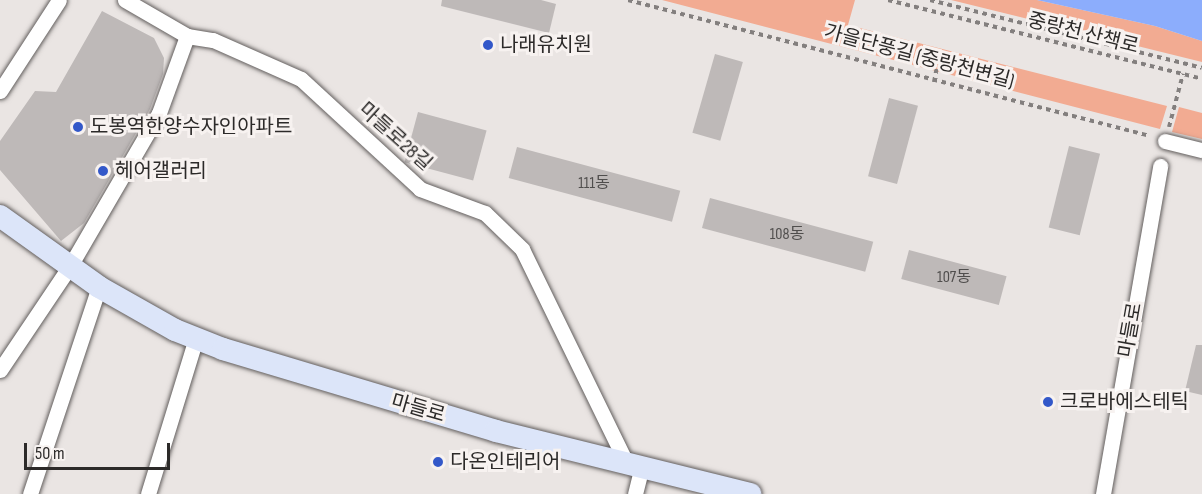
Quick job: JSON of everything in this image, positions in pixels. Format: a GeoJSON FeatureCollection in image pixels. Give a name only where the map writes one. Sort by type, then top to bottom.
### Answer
{"type":"FeatureCollection","features":[{"type":"Feature","properties":{"kind":"street"},"geometry":{"type":"LineString","coordinates":[[0,91],[59,0]]}},
{"type":"Feature","properties":{"kind":"street","name":"마들로28길"},"geometry":{"type":"LineString","coordinates":[[125,0],[187,36],[213,40],[301,79],[420,189],[485,213],[522,249],[634,464]]}},
{"type":"Feature","properties":{"kind":"street"},"geometry":{"type":"LineString","coordinates":[[0,370],[70,266],[159,113],[187,36]]}},
{"type":"Feature","properties":{"kind":"street"},"geometry":{"type":"LineString","coordinates":[[1165,141],[1202,150]]}},
{"type":"Feature","properties":{"kind":"street","name":"마들로"},"geometry":{"type":"LineString","coordinates":[[1103,494],[1160,166]]}},
{"type":"Feature","properties":{"kind":"street","name":"마들로"},"geometry":{"type":"LineString","coordinates":[[0,216],[99,287],[196,338],[286,372],[750,494]]}},
{"type":"Feature","properties":{"kind":"street"},"geometry":{"type":"LineString","coordinates":[[30,494],[99,287]]}},
{"type":"Feature","properties":{"kind":"street"},"geometry":{"type":"LineString","coordinates":[[148,494],[196,338]]}},
{"type":"Feature","properties":{"kind":"street"},"geometry":{"type":"LineString","coordinates":[[634,464],[635,494]]}},
{"type":"Feature","properties":{"kind":"path","name":"가을단풍길 (중랑천변길)"},"geometry":{"type":"LineString","coordinates":[[628,0],[1165,141]]}},
{"type":"Feature","properties":{"kind":"path","name":"중랑천 산책로"},"geometry":{"type":"LineString","coordinates":[[888,0],[1202,79]]}},
{"type":"Feature","properties":{"kind":"path"},"geometry":{"type":"LineString","coordinates":[[930,0],[1202,68]]}},
{"type":"Feature","properties":{"kind":"path"},"geometry":{"type":"LineString","coordinates":[[934,82],[940,52]]}},
{"type":"Feature","properties":{"kind":"path"},"geometry":{"type":"LineString","coordinates":[[1174,106],[1183,74]]}},
{"type":"Feature","properties":{"kind":"shaded area"},"geometry":{"type":"Polygon","coordinates":[[[662,0],[855,0],[848,25],[1167,106],[1160,129],[662,0]]]}},
{"type":"Feature","properties":{"kind":"shaded area"},"geometry":{"type":"Polygon","coordinates":[[[951,0],[1037,0],[1155,26],[1202,41],[1202,62],[951,0]]]}},
{"type":"Feature","properties":{"kind":"shaded area"},"geometry":{"type":"Polygon","coordinates":[[[1179,107],[1202,113],[1202,139],[1172,132],[1179,107]]]}},
{"type":"Feature","properties":{"kind":"water"},"geometry":{"type":"Polygon","coordinates":[[[1037,0],[1202,0],[1202,41],[1155,26],[1037,0]]]}},
{"type":"Feature","properties":{"kind":"building"},"geometry":{"type":"Polygon","coordinates":[[[442,0],[541,0],[556,4],[549,33],[441,6],[442,0]]]}},
{"type":"Feature","properties":{"kind":"building","name":"도봉역한양수자인아파트"},"geometry":{"type":"Polygon","coordinates":[[[102,11],[154,38],[164,58],[163,74],[150,109],[84,223],[61,241],[0,170],[0,141],[35,91],[56,92],[102,11]]]}},
{"type":"Feature","properties":{"kind":"building"},"geometry":{"type":"Polygon","coordinates":[[[715,54],[743,62],[720,141],[692,133],[715,54]]]}},
{"type":"Feature","properties":{"kind":"building"},"geometry":{"type":"Polygon","coordinates":[[[889,98],[918,106],[897,184],[868,176],[889,98]]]}},
{"type":"Feature","properties":{"kind":"building"},"geometry":{"type":"Polygon","coordinates":[[[418,112],[487,130],[473,181],[405,162],[418,112]]]}},
{"type":"Feature","properties":{"kind":"building"},"geometry":{"type":"Polygon","coordinates":[[[1069,146],[1100,154],[1080,235],[1049,228],[1069,146]]]}},
{"type":"Feature","properties":{"kind":"building"},"geometry":{"type":"Polygon","coordinates":[[[517,147],[680,191],[672,222],[509,178],[517,147]]]}},
{"type":"Feature","properties":{"kind":"building"},"geometry":{"type":"Polygon","coordinates":[[[710,198],[873,242],[865,272],[702,228],[710,198]]]}},
{"type":"Feature","properties":{"kind":"building"},"geometry":{"type":"Polygon","coordinates":[[[909,250],[1007,276],[999,305],[901,279],[909,250]]]}},
{"type":"Feature","properties":{"kind":"building"},"geometry":{"type":"Polygon","coordinates":[[[1196,345],[1202,345],[1202,395],[1185,391],[1196,345]]]}},
{"type":"Feature","properties":{"kind":"place","name":"나래유치원"},"geometry":{"type":"Point","coordinates":[488,45]}},
{"type":"Feature","properties":{"kind":"place","name":"도봉역한양수자인아파트"},"geometry":{"type":"Point","coordinates":[78,127]}},
{"type":"Feature","properties":{"kind":"place","name":"헤어갤러리"},"geometry":{"type":"Point","coordinates":[103,171]}},
{"type":"Feature","properties":{"kind":"place","name":"크로바에스테틱"},"geometry":{"type":"Point","coordinates":[1048,402]}},
{"type":"Feature","properties":{"kind":"place","name":"다온인테리어"},"geometry":{"type":"Point","coordinates":[438,462]}}]}
